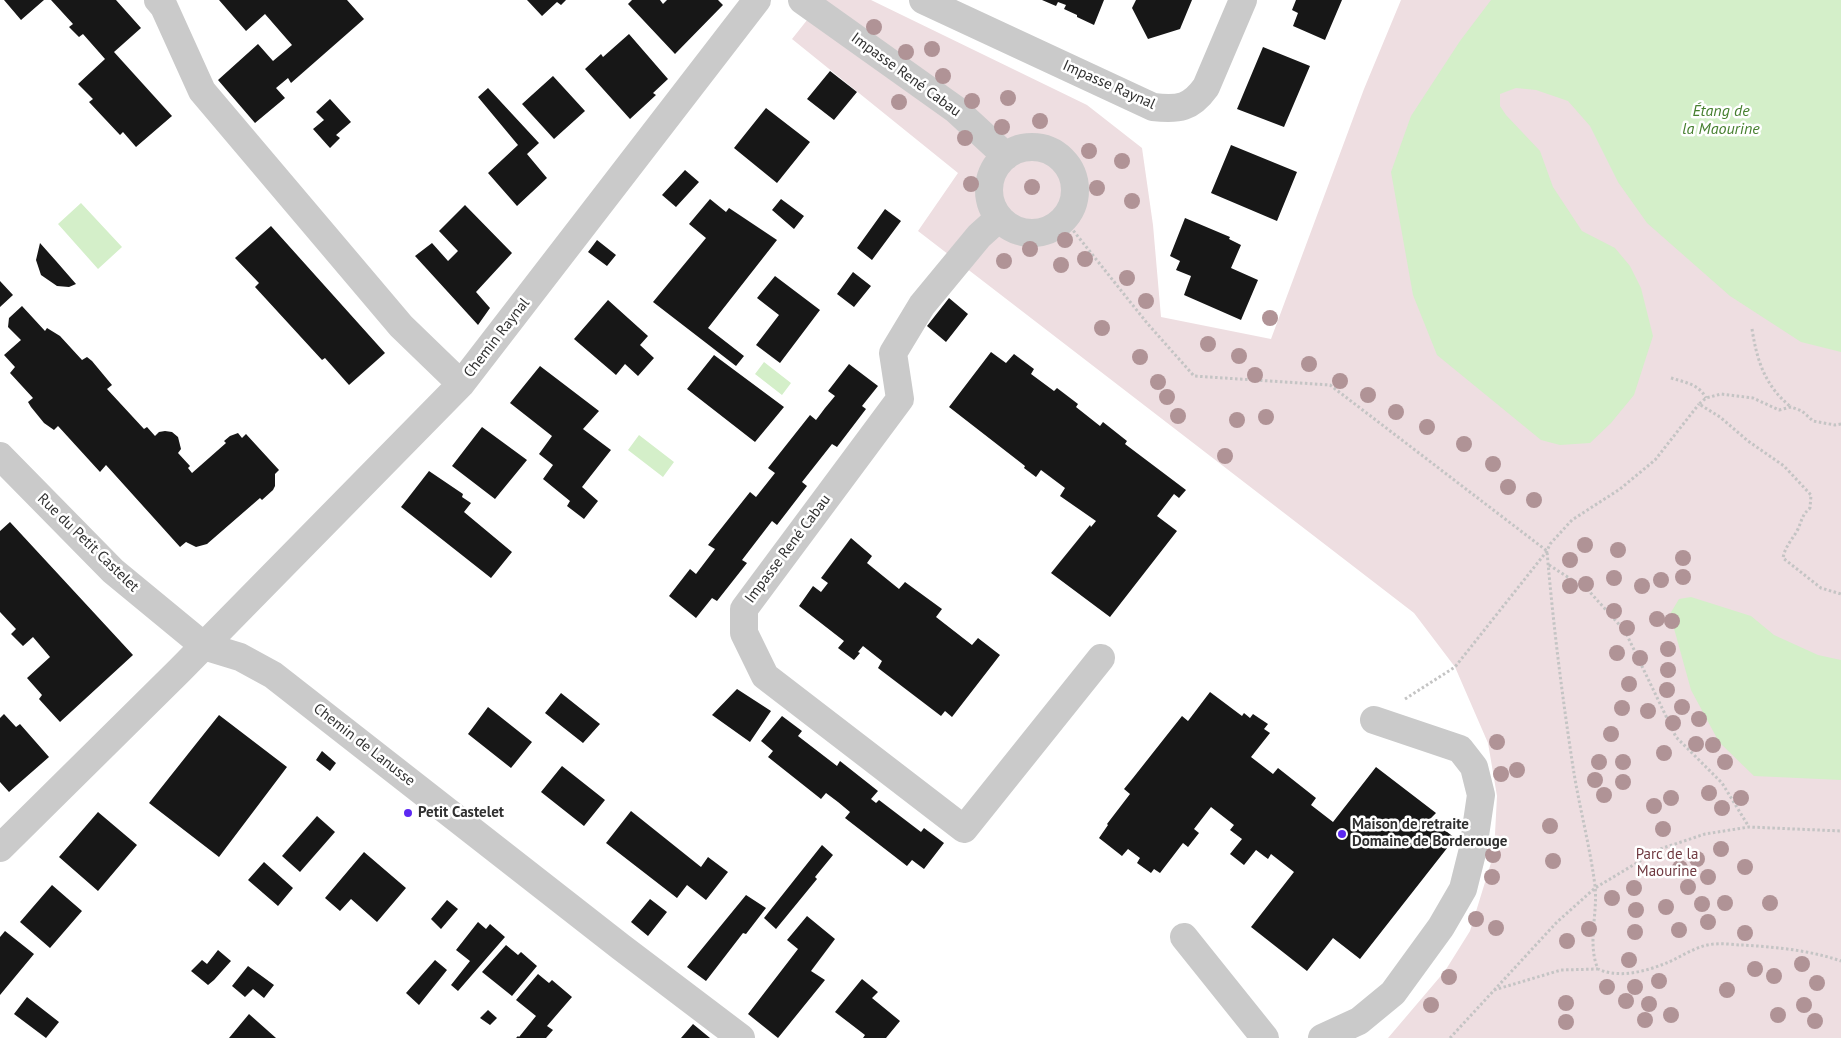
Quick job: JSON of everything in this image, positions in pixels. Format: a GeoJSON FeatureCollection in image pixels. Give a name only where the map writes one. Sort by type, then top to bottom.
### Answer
{"type":"FeatureCollection","features":[{"type":"Feature","properties":{"kind":"street"},"geometry":{"type":"LineString","coordinates":[[158,0],[164,7],[202,91],[401,326],[462,384]]}},
{"type":"Feature","properties":{"kind":"street","name":"Impasse René Cabau"},"geometry":{"type":"LineString","coordinates":[[802,0],[955,108],[1006,156]]}},
{"type":"Feature","properties":{"kind":"street","name":"Impasse Raynal"},"geometry":{"type":"LineString","coordinates":[[923,0],[1153,107],[1170,109],[1186,106],[1198,98],[1206,86],[1243,0]]}},
{"type":"Feature","properties":{"kind":"street","name":"Chemin Raynal"},"geometry":{"type":"LineString","coordinates":[[204,646],[462,384],[747,4]]}},
{"type":"Feature","properties":{"kind":"street"},"geometry":{"type":"LineString","coordinates":[[1029,147],[1042,148],[1064,160],[1071,171],[1075,184],[1075,196],[1071,208],[1064,219],[1052,228],[1038,232],[1024,232],[1010,227],[999,218],[992,206],[989,192],[990,178],[996,166],[1006,156],[1016,150],[1029,147]]}},
{"type":"Feature","properties":{"kind":"street","name":"Impasse René Cabau"},"geometry":{"type":"LineString","coordinates":[[999,218],[980,236],[922,304],[893,353],[900,399],[744,609],[744,633],[765,676],[964,828],[1101,658]]}},
{"type":"Feature","properties":{"kind":"street","name":"Rue du Petit Castelet"},"geometry":{"type":"LineString","coordinates":[[0,456],[113,571],[204,646]]}},
{"type":"Feature","properties":{"kind":"street"},"geometry":{"type":"LineString","coordinates":[[0,848],[204,646]]}},
{"type":"Feature","properties":{"kind":"street","name":"Chemin de Lanusse"},"geometry":{"type":"LineString","coordinates":[[204,646],[240,657],[274,676],[621,947],[741,1038]]}},
{"type":"Feature","properties":{"kind":"street"},"geometry":{"type":"LineString","coordinates":[[1322,1038],[1359,1021],[1393,993],[1441,927],[1462,889],[1473,849],[1481,795],[1474,768],[1470,761],[1460,749],[1374,720]]}},
{"type":"Feature","properties":{"kind":"street"},"geometry":{"type":"LineString","coordinates":[[1184,937],[1265,1038]]}},
{"type":"Feature","properties":{"kind":"path"},"geometry":{"type":"LineString","coordinates":[[1064,219],[1147,323],[1194,376],[1330,385],[1548,551]]}},
{"type":"Feature","properties":{"kind":"path"},"geometry":{"type":"LineString","coordinates":[[1752,329],[1756,355],[1773,389],[1791,407],[1802,411],[1813,421],[1835,425],[1841,424]]}},
{"type":"Feature","properties":{"kind":"path"},"geometry":{"type":"LineString","coordinates":[[1670,378],[1695,385],[1703,392],[1706,398]]}},
{"type":"Feature","properties":{"kind":"path"},"geometry":{"type":"LineString","coordinates":[[1598,969],[1594,960],[1595,888],[1573,768],[1556,643],[1548,551],[1550,544],[1572,520],[1620,489],[1655,460],[1699,404],[1706,398],[1721,394],[1753,398],[1779,410],[1791,407]]}},
{"type":"Feature","properties":{"kind":"path"},"geometry":{"type":"LineString","coordinates":[[1699,404],[1720,417],[1748,441],[1784,466],[1812,495],[1810,508],[1802,514],[1798,529],[1784,550],[1783,558],[1821,588],[1841,594]]}},
{"type":"Feature","properties":{"kind":"path"},"geometry":{"type":"LineString","coordinates":[[1374,720],[1455,667],[1548,551]]}},
{"type":"Feature","properties":{"kind":"path"},"geometry":{"type":"LineString","coordinates":[[1549,565],[1588,590],[1625,631],[1676,737],[1722,783],[1749,827]]}},
{"type":"Feature","properties":{"kind":"path"},"geometry":{"type":"LineString","coordinates":[[1450,1038],[1557,922],[1595,888],[1660,849],[1705,834],[1749,827],[1841,831]]}},
{"type":"Feature","properties":{"kind":"path"},"geometry":{"type":"LineString","coordinates":[[1494,990],[1561,970],[1598,969],[1608,973],[1622,974],[1646,970],[1669,962],[1692,949],[1715,944],[1780,948],[1830,957],[1841,961]]}},
{"type":"Feature","properties":{"kind":"green space","name":"Parc de la Maourine"},"geometry":{"type":"Polygon","coordinates":[[[823,0],[871,0],[1087,105],[1142,148],[1153,225],[1161,317],[1271,339],[1364,89],[1401,0],[1841,0],[1841,1038],[1388,1038],[1445,971],[1470,931],[1494,853],[1497,796],[1488,743],[1455,667],[1414,613],[918,231],[958,173],[792,39],[823,0]]]}},
{"type":"Feature","properties":{"kind":"water","name":"Étang de la Maourine"},"geometry":{"type":"Polygon","coordinates":[[[1491,0],[1841,0],[1841,352],[1801,342],[1730,296],[1647,223],[1618,182],[1590,126],[1568,101],[1536,90],[1516,88],[1500,94],[1500,106],[1540,151],[1553,187],[1582,231],[1615,248],[1630,266],[1641,288],[1653,336],[1634,395],[1611,423],[1590,443],[1560,445],[1541,440],[1437,355],[1413,295],[1391,172],[1411,116],[1460,41],[1491,0]]]}},
{"type":"Feature","properties":{"kind":"water"},"geometry":{"type":"Polygon","coordinates":[[[81,203],[122,247],[98,269],[58,224],[81,203]]]}},
{"type":"Feature","properties":{"kind":"water"},"geometry":{"type":"Polygon","coordinates":[[[764,362],[791,383],[782,395],[755,374],[764,362]]]}},
{"type":"Feature","properties":{"kind":"water"},"geometry":{"type":"Polygon","coordinates":[[[639,435],[674,462],[663,477],[628,450],[639,435]]]}},
{"type":"Feature","properties":{"kind":"water"},"geometry":{"type":"Polygon","coordinates":[[[1691,597],[1751,616],[1774,635],[1818,655],[1841,660],[1841,780],[1754,776],[1719,742],[1691,690],[1670,614],[1679,599],[1691,597]]]}},
{"type":"Feature","properties":{"kind":"building"},"geometry":{"type":"Polygon","coordinates":[[[4,0],[44,0],[21,20],[4,0]]]}},
{"type":"Feature","properties":{"kind":"building"},"geometry":{"type":"Polygon","coordinates":[[[51,0],[116,0],[141,28],[114,52],[172,116],[136,147],[123,132],[120,135],[89,102],[93,99],[78,84],[105,59],[83,34],[79,37],[69,27],[73,24],[51,0]]]}},
{"type":"Feature","properties":{"kind":"building"},"geometry":{"type":"Polygon","coordinates":[[[219,0],[347,0],[364,19],[291,83],[288,78],[276,88],[285,98],[255,123],[218,80],[258,44],[273,61],[292,45],[265,14],[246,31],[219,0]]]}},
{"type":"Feature","properties":{"kind":"building"},"geometry":{"type":"Polygon","coordinates":[[[527,0],[566,0],[561,5],[557,2],[542,16],[527,0]]]}},
{"type":"Feature","properties":{"kind":"building"},"geometry":{"type":"Polygon","coordinates":[[[632,0],[660,0],[663,4],[667,0],[718,0],[723,5],[675,54],[628,4],[632,0]]]}},
{"type":"Feature","properties":{"kind":"building"},"geometry":{"type":"Polygon","coordinates":[[[1042,0],[1104,0],[1094,25],[1064,9],[1066,5],[1058,2],[1056,6],[1042,0]]]}},
{"type":"Feature","properties":{"kind":"building"},"geometry":{"type":"Polygon","coordinates":[[[1136,0],[1192,0],[1180,29],[1148,39],[1132,8],[1136,0]]]}},
{"type":"Feature","properties":{"kind":"building"},"geometry":{"type":"Polygon","coordinates":[[[1296,0],[1342,0],[1325,40],[1293,26],[1298,13],[1292,10],[1296,0]]]}},
{"type":"Feature","properties":{"kind":"building"},"geometry":{"type":"Polygon","coordinates":[[[629,34],[668,79],[653,93],[656,95],[630,119],[585,69],[601,54],[603,57],[629,34]]]}},
{"type":"Feature","properties":{"kind":"building"},"geometry":{"type":"Polygon","coordinates":[[[1263,47],[1310,66],[1284,127],[1237,109],[1263,47]]]}},
{"type":"Feature","properties":{"kind":"building"},"geometry":{"type":"Polygon","coordinates":[[[830,71],[857,92],[834,120],[807,99],[830,71]]]}},
{"type":"Feature","properties":{"kind":"building"},"geometry":{"type":"Polygon","coordinates":[[[553,76],[585,111],[554,139],[522,104],[553,76]]]}},
{"type":"Feature","properties":{"kind":"building"},"geometry":{"type":"Polygon","coordinates":[[[488,88],[539,143],[527,154],[547,178],[517,206],[488,173],[518,145],[478,97],[488,88]]]}},
{"type":"Feature","properties":{"kind":"building"},"geometry":{"type":"Polygon","coordinates":[[[330,99],[351,122],[336,135],[340,138],[330,148],[313,129],[324,120],[316,112],[330,99]]]}},
{"type":"Feature","properties":{"kind":"building"},"geometry":{"type":"Polygon","coordinates":[[[766,108],[810,142],[777,183],[734,148],[766,108]]]}},
{"type":"Feature","properties":{"kind":"building"},"geometry":{"type":"Polygon","coordinates":[[[1231,145],[1297,172],[1277,221],[1211,193],[1231,145]]]}},
{"type":"Feature","properties":{"kind":"building"},"geometry":{"type":"Polygon","coordinates":[[[685,170],[699,182],[676,207],[662,195],[685,170]]]}},
{"type":"Feature","properties":{"kind":"building"},"geometry":{"type":"Polygon","coordinates":[[[710,199],[726,212],[729,208],[777,240],[708,328],[744,356],[736,366],[653,302],[706,238],[689,224],[710,199]]]}},
{"type":"Feature","properties":{"kind":"building"},"geometry":{"type":"Polygon","coordinates":[[[781,199],[804,216],[794,229],[772,210],[781,199]]]}},
{"type":"Feature","properties":{"kind":"building"},"geometry":{"type":"Polygon","coordinates":[[[465,205],[512,253],[476,292],[490,308],[478,325],[415,256],[432,243],[448,261],[458,251],[439,231],[465,205]]]}},
{"type":"Feature","properties":{"kind":"building"},"geometry":{"type":"Polygon","coordinates":[[[885,209],[901,221],[872,260],[857,248],[885,209]]]}},
{"type":"Feature","properties":{"kind":"building"},"geometry":{"type":"Polygon","coordinates":[[[1185,218],[1230,237],[1229,239],[1241,245],[1231,268],[1258,280],[1241,320],[1184,295],[1191,276],[1176,270],[1180,261],[1170,256],[1185,218]]]}},
{"type":"Feature","properties":{"kind":"building"},"geometry":{"type":"Polygon","coordinates":[[[271,226],[385,353],[349,385],[325,358],[322,360],[255,287],[259,283],[235,258],[271,226]]]}},
{"type":"Feature","properties":{"kind":"building"},"geometry":{"type":"Polygon","coordinates":[[[597,240],[616,255],[607,266],[588,252],[597,240]]]}},
{"type":"Feature","properties":{"kind":"building"},"geometry":{"type":"Polygon","coordinates":[[[40,243],[76,284],[69,287],[57,286],[41,275],[36,260],[40,243]]]}},
{"type":"Feature","properties":{"kind":"building"},"geometry":{"type":"Polygon","coordinates":[[[853,272],[871,286],[854,307],[837,294],[853,272]]]}},
{"type":"Feature","properties":{"kind":"building"},"geometry":{"type":"Polygon","coordinates":[[[775,276],[820,310],[780,363],[756,345],[779,315],[757,298],[775,276]]]}},
{"type":"Feature","properties":{"kind":"building"},"geometry":{"type":"Polygon","coordinates":[[[0,281],[13,295],[0,307],[0,281]]]}},
{"type":"Feature","properties":{"kind":"building"},"geometry":{"type":"Polygon","coordinates":[[[949,298],[968,314],[946,342],[927,326],[949,298]]]}},
{"type":"Feature","properties":{"kind":"building"},"geometry":{"type":"Polygon","coordinates":[[[608,300],[648,336],[640,345],[654,358],[638,376],[625,364],[616,375],[574,339],[608,300]]]}},
{"type":"Feature","properties":{"kind":"building"},"geometry":{"type":"Polygon","coordinates":[[[22,306],[45,331],[47,328],[60,336],[82,360],[87,357],[92,361],[112,385],[107,389],[144,429],[147,427],[155,436],[159,432],[165,431],[172,432],[178,437],[181,449],[178,453],[190,466],[188,468],[192,473],[226,443],[224,441],[230,436],[238,433],[242,438],[246,434],[279,470],[275,474],[273,490],[262,500],[260,498],[207,544],[196,547],[186,542],[180,547],[106,465],[100,472],[58,426],[54,430],[44,423],[31,407],[28,402],[33,398],[10,373],[15,367],[4,355],[21,340],[8,327],[9,318],[22,306]]]}},
{"type":"Feature","properties":{"kind":"building"},"geometry":{"type":"Polygon","coordinates":[[[991,352],[1006,363],[1014,354],[1034,369],[1031,374],[1054,391],[1057,388],[1078,404],[1076,407],[1100,426],[1103,422],[1127,441],[1125,444],[1186,490],[1179,498],[1174,494],[1157,516],[1177,531],[1110,617],[1051,573],[1090,525],[1091,527],[1096,521],[1060,496],[1065,488],[1041,470],[1036,477],[1024,468],[1025,466],[949,407],[991,352]]]}},
{"type":"Feature","properties":{"kind":"building"},"geometry":{"type":"Polygon","coordinates":[[[714,355],[784,407],[755,442],[687,389],[714,355]]]}},
{"type":"Feature","properties":{"kind":"building"},"geometry":{"type":"Polygon","coordinates":[[[849,364],[878,386],[862,406],[866,409],[837,447],[832,444],[802,482],[807,486],[777,525],[772,521],[742,560],[747,563],[717,601],[712,598],[696,618],[669,596],[690,569],[696,574],[715,549],[708,545],[750,492],[756,497],[775,473],[768,468],[810,415],[816,420],[835,396],[828,391],[849,364]]]}},
{"type":"Feature","properties":{"kind":"building"},"geometry":{"type":"Polygon","coordinates":[[[540,366],[599,411],[583,429],[611,450],[582,487],[598,501],[584,519],[567,506],[570,501],[543,479],[553,465],[539,454],[552,436],[510,403],[540,366]]]}},
{"type":"Feature","properties":{"kind":"building"},"geometry":{"type":"Polygon","coordinates":[[[482,427],[527,460],[495,499],[452,466],[482,427]]]}},
{"type":"Feature","properties":{"kind":"building"},"geometry":{"type":"Polygon","coordinates":[[[429,471],[463,494],[462,497],[471,503],[464,512],[512,552],[491,578],[401,507],[429,471]]]}},
{"type":"Feature","properties":{"kind":"building"},"geometry":{"type":"Polygon","coordinates":[[[10,522],[133,655],[60,722],[39,699],[42,695],[27,678],[50,657],[33,637],[23,646],[11,634],[16,629],[0,612],[0,531],[10,522]]]}},
{"type":"Feature","properties":{"kind":"building"},"geometry":{"type":"Polygon","coordinates":[[[851,538],[872,556],[867,563],[899,589],[905,582],[942,609],[936,617],[972,645],[978,638],[1000,655],[952,717],[945,711],[941,716],[878,668],[882,661],[863,646],[854,660],[838,648],[844,641],[799,606],[813,586],[821,592],[828,583],[821,578],[851,538]]]}},
{"type":"Feature","properties":{"kind":"building"},"geometry":{"type":"Polygon","coordinates":[[[737,689],[771,711],[750,742],[712,715],[737,689]]]}},
{"type":"Feature","properties":{"kind":"building","name":"Maison de retraite Domaine de Borderouge"},"geometry":{"type":"Polygon","coordinates":[[[1210,692],[1242,716],[1244,713],[1250,718],[1253,714],[1268,724],[1264,729],[1270,733],[1251,757],[1273,774],[1278,768],[1316,798],[1311,805],[1333,822],[1376,767],[1436,813],[1430,819],[1455,838],[1360,959],[1333,938],[1307,971],[1251,927],[1294,872],[1271,854],[1268,859],[1256,850],[1244,865],[1230,854],[1242,839],[1230,830],[1234,825],[1211,807],[1194,829],[1199,833],[1188,847],[1183,843],[1160,873],[1154,869],[1151,873],[1137,863],[1140,858],[1128,849],[1122,856],[1099,838],[1107,824],[1130,794],[1124,789],[1182,716],[1188,721],[1210,692]]]}},
{"type":"Feature","properties":{"kind":"building"},"geometry":{"type":"Polygon","coordinates":[[[561,693],[600,724],[583,743],[545,713],[561,693]]]}},
{"type":"Feature","properties":{"kind":"building"},"geometry":{"type":"Polygon","coordinates":[[[488,707],[532,742],[511,768],[468,734],[488,707]]]}},
{"type":"Feature","properties":{"kind":"building"},"geometry":{"type":"Polygon","coordinates":[[[4,714],[16,727],[20,724],[49,757],[9,792],[0,782],[0,718],[4,714]]]}},
{"type":"Feature","properties":{"kind":"building"},"geometry":{"type":"Polygon","coordinates":[[[219,715],[287,767],[219,857],[149,803],[219,715]]]}},
{"type":"Feature","properties":{"kind":"building"},"geometry":{"type":"Polygon","coordinates":[[[782,716],[802,731],[798,736],[837,766],[840,761],[878,791],[871,799],[876,803],[879,800],[921,832],[924,828],[944,843],[924,869],[912,860],[907,866],[845,818],[850,812],[838,802],[826,793],[821,799],[768,757],[773,751],[761,741],[782,716]]]}},
{"type":"Feature","properties":{"kind":"building"},"geometry":{"type":"Polygon","coordinates":[[[322,751],[336,763],[330,771],[316,760],[322,751]]]}},
{"type":"Feature","properties":{"kind":"building"},"geometry":{"type":"Polygon","coordinates":[[[562,766],[605,800],[584,826],[541,792],[562,766]]]}},
{"type":"Feature","properties":{"kind":"building"},"geometry":{"type":"Polygon","coordinates":[[[631,811],[701,867],[708,857],[728,872],[706,900],[687,885],[677,898],[606,843],[631,811]]]}},
{"type":"Feature","properties":{"kind":"building"},"geometry":{"type":"Polygon","coordinates":[[[98,812],[137,845],[98,891],[59,857],[98,812]]]}},
{"type":"Feature","properties":{"kind":"building"},"geometry":{"type":"Polygon","coordinates":[[[317,816],[335,832],[300,872],[282,856],[317,816]]]}},
{"type":"Feature","properties":{"kind":"building"},"geometry":{"type":"Polygon","coordinates":[[[822,845],[833,855],[815,877],[817,879],[776,929],[764,918],[822,845]]]}},
{"type":"Feature","properties":{"kind":"building"},"geometry":{"type":"Polygon","coordinates":[[[364,852],[406,888],[377,922],[351,899],[340,911],[325,898],[364,852]]]}},
{"type":"Feature","properties":{"kind":"building"},"geometry":{"type":"Polygon","coordinates":[[[264,862],[293,888],[278,906],[248,880],[264,862]]]}},
{"type":"Feature","properties":{"kind":"building"},"geometry":{"type":"Polygon","coordinates":[[[52,885],[82,911],[50,948],[20,922],[52,885]]]}},
{"type":"Feature","properties":{"kind":"building"},"geometry":{"type":"Polygon","coordinates":[[[746,895],[766,908],[746,934],[743,933],[706,981],[687,967],[746,895]]]}},
{"type":"Feature","properties":{"kind":"building"},"geometry":{"type":"Polygon","coordinates":[[[650,899],[667,912],[648,936],[631,922],[650,899]]]}},
{"type":"Feature","properties":{"kind":"building"},"geometry":{"type":"Polygon","coordinates":[[[447,900],[458,909],[441,929],[431,919],[447,900]]]}},
{"type":"Feature","properties":{"kind":"building"},"geometry":{"type":"Polygon","coordinates":[[[807,916],[835,939],[811,971],[825,980],[778,1038],[748,1014],[798,949],[787,940],[807,916]]]}},
{"type":"Feature","properties":{"kind":"building"},"geometry":{"type":"Polygon","coordinates":[[[478,922],[486,929],[490,924],[505,937],[458,991],[451,985],[470,961],[456,950],[478,922]]]}},
{"type":"Feature","properties":{"kind":"building"},"geometry":{"type":"Polygon","coordinates":[[[5,931],[34,954],[0,995],[0,937],[5,931]]]}},
{"type":"Feature","properties":{"kind":"building"},"geometry":{"type":"Polygon","coordinates":[[[506,945],[518,955],[521,952],[537,966],[512,996],[482,972],[506,945]]]}},
{"type":"Feature","properties":{"kind":"building"},"geometry":{"type":"Polygon","coordinates":[[[218,950],[231,961],[208,985],[191,971],[202,960],[207,964],[218,950]]]}},
{"type":"Feature","properties":{"kind":"building"},"geometry":{"type":"Polygon","coordinates":[[[435,960],[447,970],[419,1005],[406,993],[435,960]]]}},
{"type":"Feature","properties":{"kind":"building"},"geometry":{"type":"Polygon","coordinates":[[[248,966],[274,985],[264,998],[253,989],[245,997],[232,986],[248,966]]]}},
{"type":"Feature","properties":{"kind":"building"},"geometry":{"type":"Polygon","coordinates":[[[538,974],[549,983],[552,980],[572,997],[547,1026],[553,1030],[546,1038],[516,1038],[519,1037],[536,1016],[516,1000],[538,974]]]}},
{"type":"Feature","properties":{"kind":"building"},"geometry":{"type":"Polygon","coordinates":[[[862,979],[878,992],[872,998],[900,1021],[886,1038],[863,1038],[865,1035],[835,1012],[862,979]]]}},
{"type":"Feature","properties":{"kind":"building"},"geometry":{"type":"Polygon","coordinates":[[[27,997],[59,1022],[46,1038],[14,1014],[27,997]]]}},
{"type":"Feature","properties":{"kind":"building"},"geometry":{"type":"Polygon","coordinates":[[[488,1010],[497,1018],[490,1025],[480,1018],[488,1010]]]}},
{"type":"Feature","properties":{"kind":"building"},"geometry":{"type":"Polygon","coordinates":[[[249,1014],[276,1038],[229,1038],[249,1014]]]}},
{"type":"Feature","properties":{"kind":"building"},"geometry":{"type":"Polygon","coordinates":[[[693,1024],[710,1038],[681,1038],[693,1024]]]}},
{"type":"Feature","properties":{"kind":"place","name":"Petit Castelet"},"geometry":{"type":"Point","coordinates":[408,813]}},
{"type":"Feature","properties":{"kind":"place","name":"Maison de retraite Domaine de Borderouge"},"geometry":{"type":"Point","coordinates":[1342,834]}}]}
